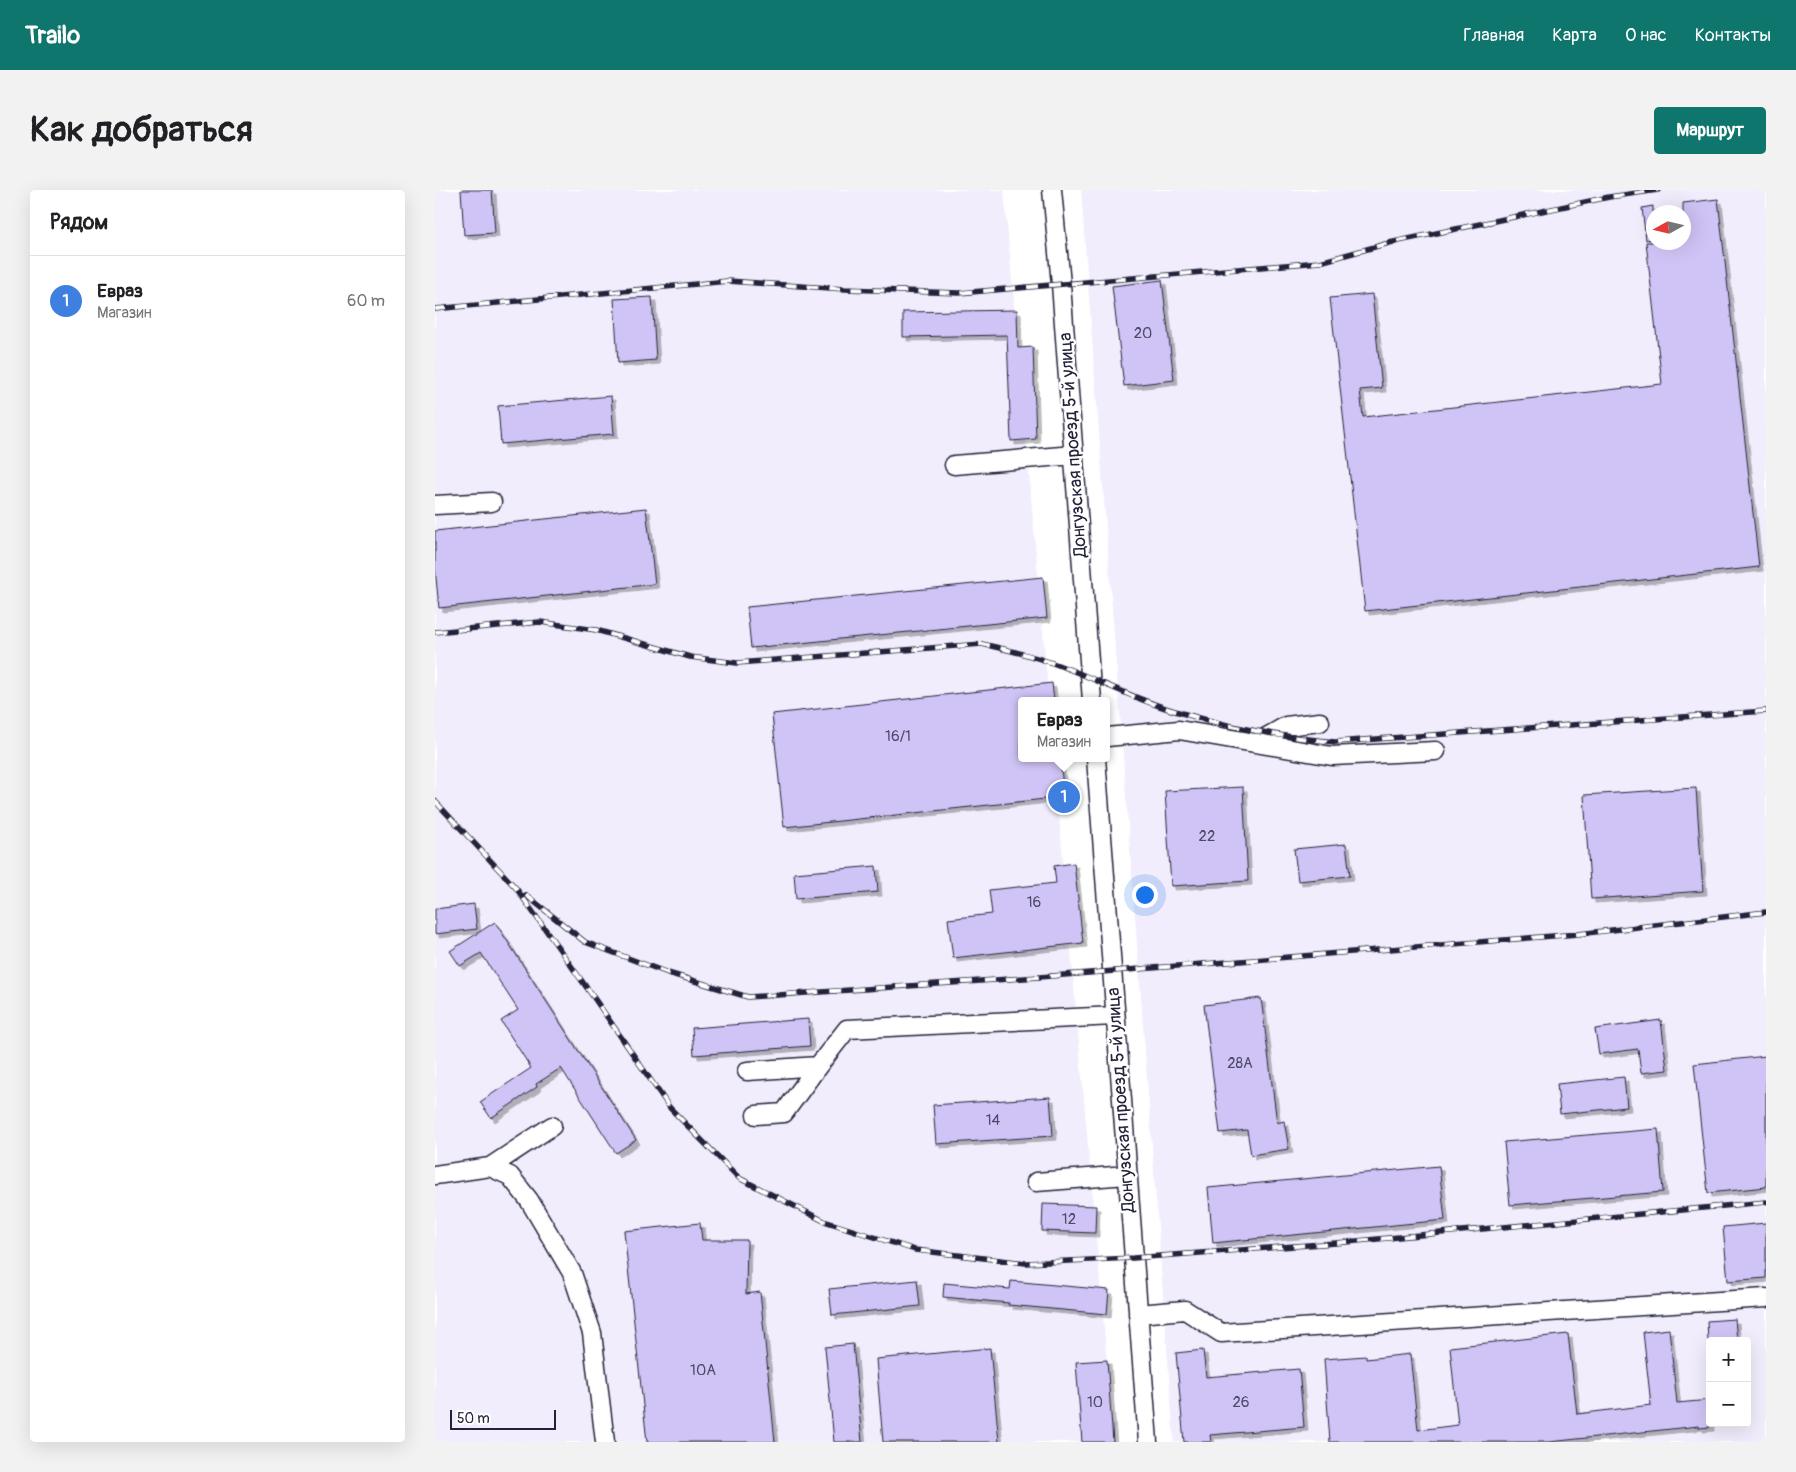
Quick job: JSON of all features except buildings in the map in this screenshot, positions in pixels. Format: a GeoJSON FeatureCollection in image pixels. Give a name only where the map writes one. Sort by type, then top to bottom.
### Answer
{"type":"FeatureCollection","features":[{"type":"Feature","properties":{"kind":"street","name":"Донгузская проезд 5-й улица"},"geometry":{"type":"LineString","coordinates":[[1052,190],[1061,284],[1092,697]]}},
{"type":"Feature","properties":{"kind":"street"},"geometry":{"type":"LineString","coordinates":[[954,464],[1073,455]]}},
{"type":"Feature","properties":{"kind":"street"},"geometry":{"type":"LineString","coordinates":[[435,505],[492,502]]}},
{"type":"Feature","properties":{"kind":"street"},"geometry":{"type":"LineString","coordinates":[[1256,743],[1286,726],[1320,722]]}},
{"type":"Feature","properties":{"kind":"street"},"geometry":{"type":"LineString","coordinates":[[1110,737],[1179,730],[1332,756],[1437,750]]}},
{"type":"Feature","properties":{"kind":"street","name":"Донгузская проезд 5-й улица"},"geometry":{"type":"LineString","coordinates":[[1096,762],[1148,1442]]}},
{"type":"Feature","properties":{"kind":"street"},"geometry":{"type":"LineString","coordinates":[[756,1115],[784,1113],[847,1029],[1115,1016]]}},
{"type":"Feature","properties":{"kind":"street"},"geometry":{"type":"LineString","coordinates":[[747,1071],[818,1066]]}},
{"type":"Feature","properties":{"kind":"street"},"geometry":{"type":"LineString","coordinates":[[435,1176],[490,1167],[552,1126]]}},
{"type":"Feature","properties":{"kind":"street"},"geometry":{"type":"LineString","coordinates":[[490,1167],[510,1176],[529,1200],[572,1273],[592,1333],[605,1442]]}},
{"type":"Feature","properties":{"kind":"street"},"geometry":{"type":"LineString","coordinates":[[1036,1182],[1127,1175]]}},
{"type":"Feature","properties":{"kind":"street"},"geometry":{"type":"LineString","coordinates":[[1138,1314],[1185,1310],[1221,1333],[1766,1298]]}},
{"type":"Feature","properties":{"kind":"shaded area"},"geometry":{"type":"Polygon","coordinates":[[[435,190],[1004,190],[1049,697],[1018,697],[1018,762],[1054,762],[1114,1442],[435,1442],[435,190]]]}},
{"type":"Feature","properties":{"kind":"shaded area"},"geometry":{"type":"Polygon","coordinates":[[[1081,190],[1766,190],[1766,1442],[1174,1442],[1081,190]]]}},
{"type":"Feature","properties":{"kind":"railway"},"geometry":{"type":"LineString","coordinates":[[435,309],[728,281],[845,289],[959,293],[1320,262],[1389,243],[1609,197],[1658,190]]}},
{"type":"Feature","properties":{"kind":"railway"},"geometry":{"type":"LineString","coordinates":[[435,632],[540,622],[596,630],[690,657],[737,663],[982,644],[1045,660],[1147,702],[1195,717],[1254,731],[1335,742],[1766,711]]}},
{"type":"Feature","properties":{"kind":"railway"},"geometry":{"type":"LineString","coordinates":[[435,801],[516,888],[670,1108],[739,1178],[824,1221],[915,1250],[1026,1263],[1133,1258],[1336,1243],[1766,1202]]}},
{"type":"Feature","properties":{"kind":"railway"},"geometry":{"type":"LineString","coordinates":[[526,895],[585,942],[668,973],[748,997],[1039,977],[1578,934],[1766,912]]}},
{"type":"Feature","properties":{"kind":"place","name":"Евраз"},"geometry":{"type":"Point","coordinates":[1064,797]}}]}
